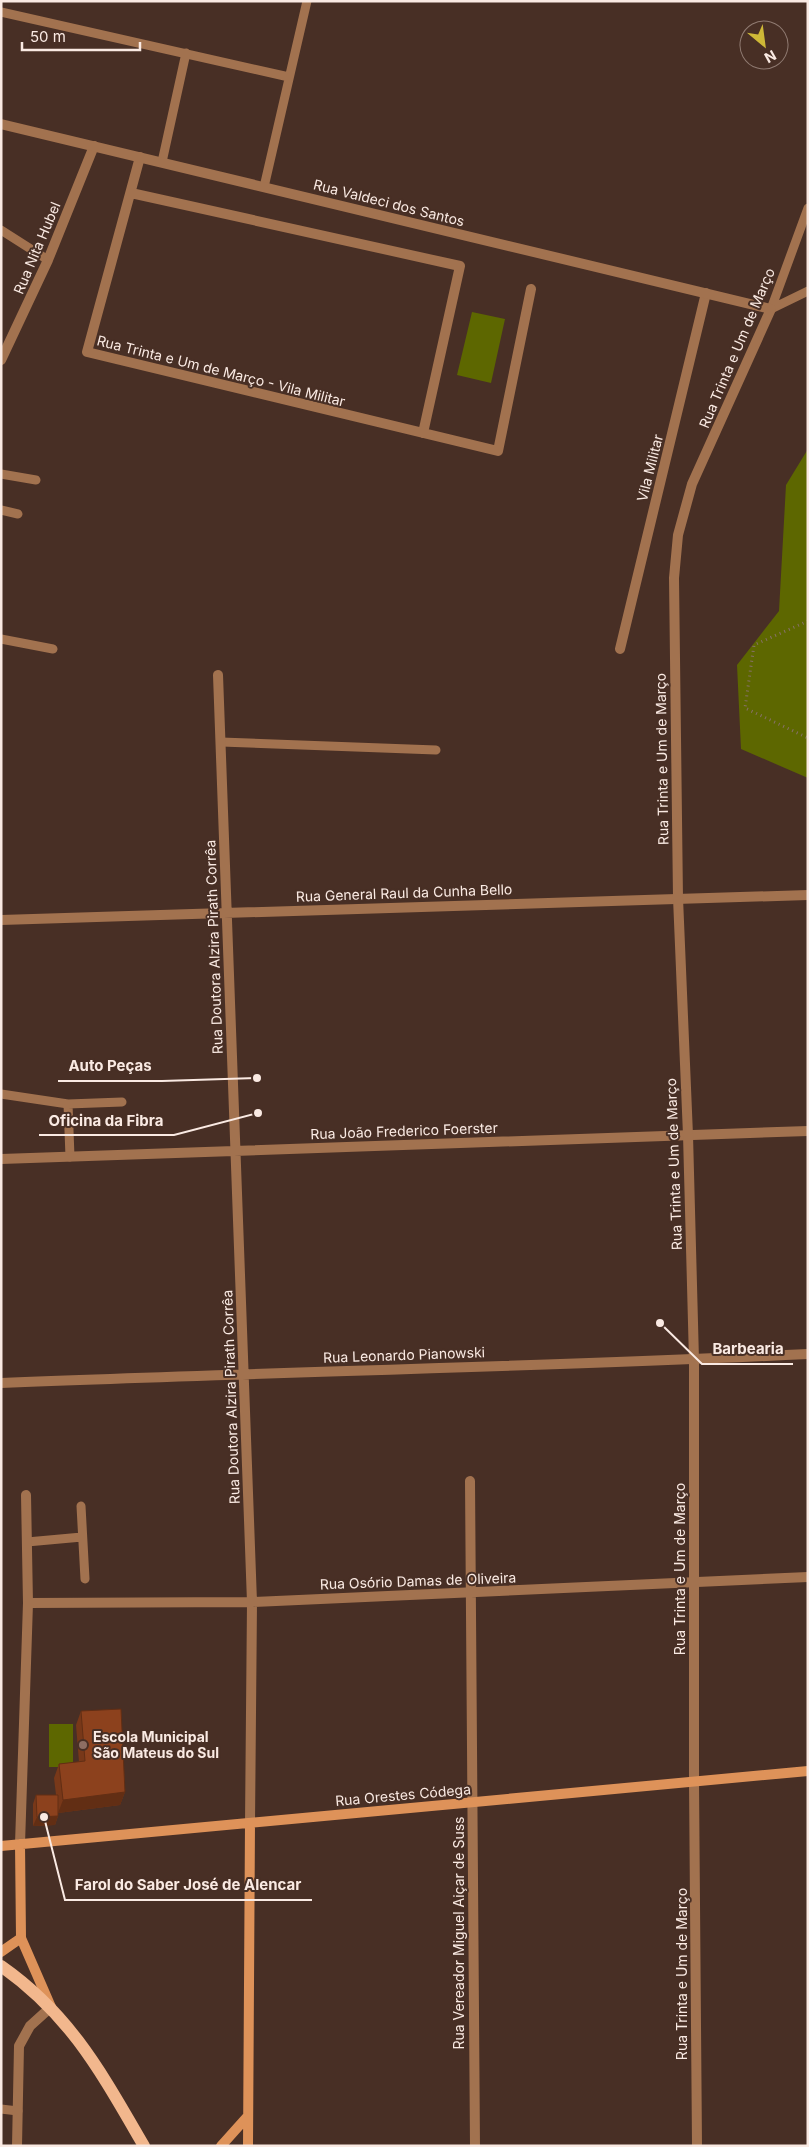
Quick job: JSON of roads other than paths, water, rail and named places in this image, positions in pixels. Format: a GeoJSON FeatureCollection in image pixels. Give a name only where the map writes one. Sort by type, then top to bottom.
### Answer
{"type":"FeatureCollection","features":[{"type":"Feature","properties":{"kind":"main road","name":"Rua Orestes Códega"},"geometry":{"type":"LineString","coordinates":[[1,1846],[808,1771]]}},
{"type":"Feature","properties":{"kind":"main road","name":"Rua Doutora Alzira Pirath Corrêa"},"geometry":{"type":"LineString","coordinates":[[248,2146],[250,1824]]}},
{"type":"Feature","properties":{"kind":"main road"},"geometry":{"type":"LineString","coordinates":[[20,1844],[21,1938],[51,2007]]}},
{"type":"Feature","properties":{"kind":"main road"},"geometry":{"type":"LineString","coordinates":[[1,1952],[21,1938]]}},
{"type":"Feature","properties":{"kind":"main road"},"geometry":{"type":"LineString","coordinates":[[1,1966],[33,1990],[69,2028],[92,2059],[144,2146]]}},
{"type":"Feature","properties":{"kind":"main road"},"geometry":{"type":"LineString","coordinates":[[221,2146],[248,2117]]}},
{"type":"Feature","properties":{"kind":"street","name":"Rua Valdeci dos Santos"},"geometry":{"type":"LineString","coordinates":[[1,124],[771,309]]}},
{"type":"Feature","properties":{"kind":"street","name":"Rua Nita Hubel"},"geometry":{"type":"LineString","coordinates":[[1,360],[5,342],[48,260],[94,146]]}},
{"type":"Feature","properties":{"kind":"street","name":"Rua Trinta e Um de Março - Vila Militar"},"geometry":{"type":"LineString","coordinates":[[140,157],[87,352],[498,451],[531,288]]}},
{"type":"Feature","properties":{"kind":"street"},"geometry":{"type":"LineString","coordinates":[[131,193],[460,266],[423,433]]}},
{"type":"Feature","properties":{"kind":"street","name":"Vila Militar"},"geometry":{"type":"LineString","coordinates":[[620,649],[706,293]]}},
{"type":"Feature","properties":{"kind":"street","name":"Rua Trinta e Um de Março"},"geometry":{"type":"LineString","coordinates":[[697,2146],[694,1782],[694,1360],[688,1135],[678,898],[674,578],[678,534],[692,484],[771,309]]}},
{"type":"Feature","properties":{"kind":"street","name":"Rua Doutora Alzira Pirath Corrêa"},"geometry":{"type":"LineString","coordinates":[[218,675],[252,1602],[250,1824]]}},
{"type":"Feature","properties":{"kind":"street","name":"Rua General Raul da Cunha Bello"},"geometry":{"type":"LineString","coordinates":[[1,920],[808,895]]}},
{"type":"Feature","properties":{"kind":"street","name":"Rua João Frederico Foerster"},"geometry":{"type":"LineString","coordinates":[[1,1159],[808,1131]]}},
{"type":"Feature","properties":{"kind":"street","name":"Rua Leonardo Pianowski"},"geometry":{"type":"LineString","coordinates":[[1,1383],[243,1373],[694,1360],[808,1354]]}},
{"type":"Feature","properties":{"kind":"street","name":"Rua Vereador Miguel Aiçar de Suss"},"geometry":{"type":"LineString","coordinates":[[470,1481],[474,2146]]}},
{"type":"Feature","properties":{"kind":"street"},"geometry":{"type":"LineString","coordinates":[[20,1844],[28,1604],[26,1496]]}},
{"type":"Feature","properties":{"kind":"street","name":"Rua Osório Damas de Oliveira"},"geometry":{"type":"LineString","coordinates":[[28,1604],[252,1602],[808,1577]]}},
{"type":"Feature","properties":{"kind":"street"},"geometry":{"type":"LineString","coordinates":[[17,2146],[20,2046],[30,2026],[51,2007]]}},
{"type":"Feature","properties":{"kind":"lane"},"geometry":{"type":"LineString","coordinates":[[264,187],[307,1]]}},
{"type":"Feature","properties":{"kind":"lane"},"geometry":{"type":"LineString","coordinates":[[1,12],[289,77]]}},
{"type":"Feature","properties":{"kind":"lane"},"geometry":{"type":"LineString","coordinates":[[162,162],[186,54]]}},
{"type":"Feature","properties":{"kind":"lane","name":"Rua Trinta e Um de Março"},"geometry":{"type":"LineString","coordinates":[[771,309],[808,208]]}},
{"type":"Feature","properties":{"kind":"lane"},"geometry":{"type":"LineString","coordinates":[[1,230],[48,260]]}},
{"type":"Feature","properties":{"kind":"lane"},"geometry":{"type":"LineString","coordinates":[[771,309],[808,291]]}},
{"type":"Feature","properties":{"kind":"lane"},"geometry":{"type":"LineString","coordinates":[[1,474],[36,480]]}},
{"type":"Feature","properties":{"kind":"lane"},"geometry":{"type":"LineString","coordinates":[[1,510],[18,514]]}},
{"type":"Feature","properties":{"kind":"lane"},"geometry":{"type":"LineString","coordinates":[[1,639],[53,649]]}},
{"type":"Feature","properties":{"kind":"lane"},"geometry":{"type":"LineString","coordinates":[[221,742],[436,750]]}},
{"type":"Feature","properties":{"kind":"lane"},"geometry":{"type":"LineString","coordinates":[[1,1094],[68,1104],[122,1102]]}},
{"type":"Feature","properties":{"kind":"lane"},"geometry":{"type":"LineString","coordinates":[[68,1104],[70,1157]]}},
{"type":"Feature","properties":{"kind":"lane"},"geometry":{"type":"LineString","coordinates":[[81,1506],[85,1578]]}},
{"type":"Feature","properties":{"kind":"lane"},"geometry":{"type":"LineString","coordinates":[[27,1542],[82,1537]]}},
{"type":"Feature","properties":{"kind":"lane"},"geometry":{"type":"LineString","coordinates":[[1,2109],[18,2111]]}},
{"type":"Feature","properties":{"kind":"place","name":"Auto Peças"},"geometry":{"type":"Point","coordinates":[257,1078]}},
{"type":"Feature","properties":{"kind":"place","name":"Oficina da Fibra"},"geometry":{"type":"Point","coordinates":[258,1113]}},
{"type":"Feature","properties":{"kind":"place","name":"Barbearia"},"geometry":{"type":"Point","coordinates":[660,1323]}},
{"type":"Feature","properties":{"kind":"place","name":"Escola Municipal São Mateus do Sul"},"geometry":{"type":"Point","coordinates":[83,1745]}},
{"type":"Feature","properties":{"kind":"place","name":"Farol do Saber José de Alencar"},"geometry":{"type":"Point","coordinates":[44,1817]}}]}
